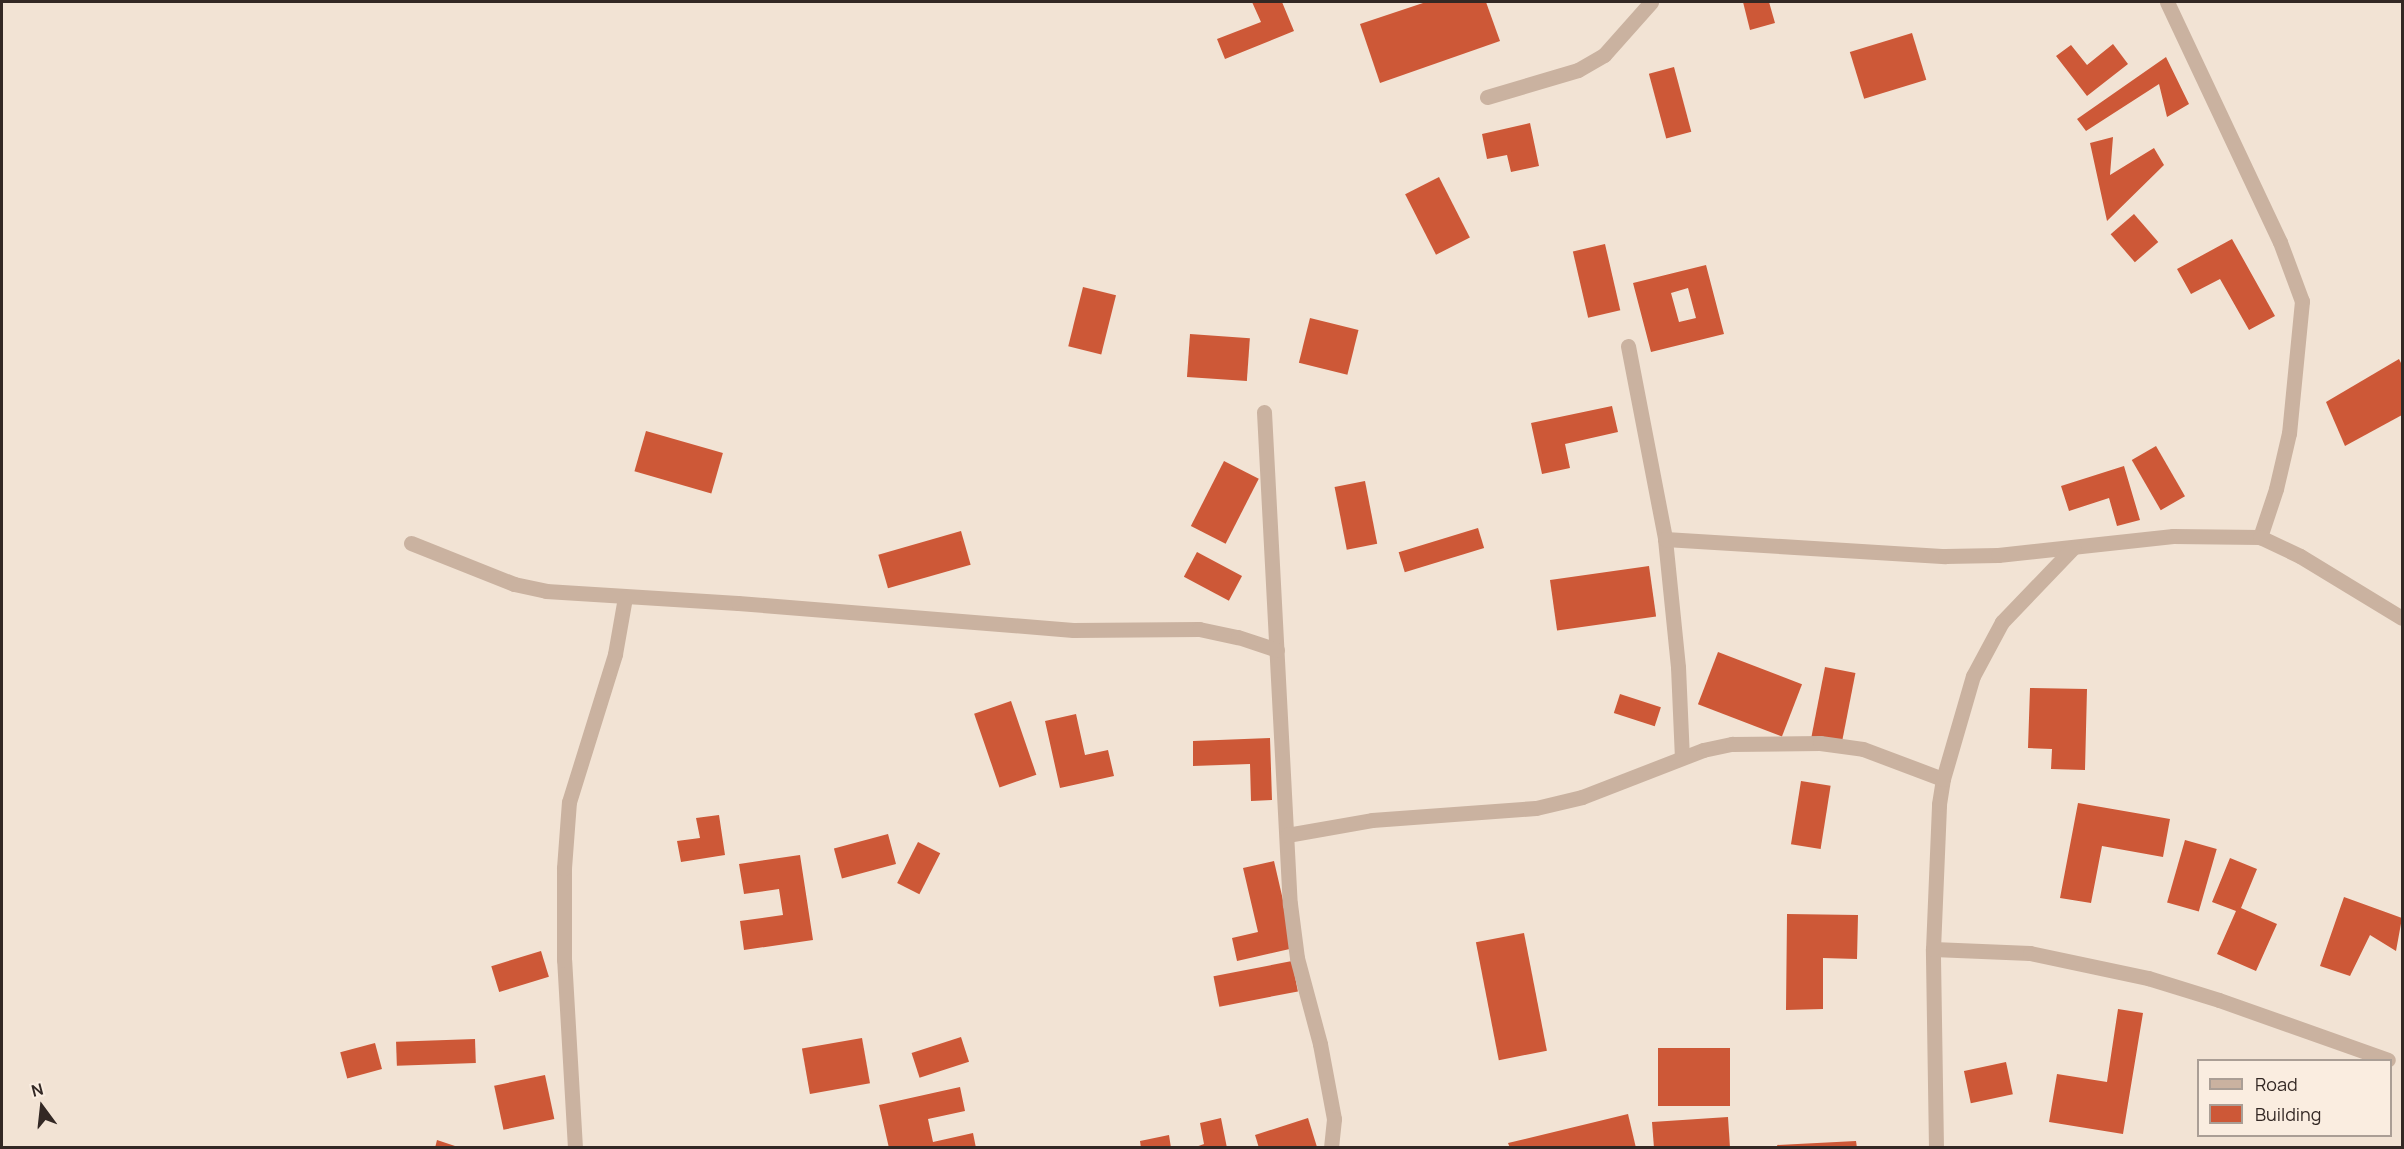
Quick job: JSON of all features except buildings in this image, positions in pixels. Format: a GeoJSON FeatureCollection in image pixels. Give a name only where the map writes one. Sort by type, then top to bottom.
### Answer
{"type":"FeatureCollection","features":[{"type":"Feature","properties":{"kind":"street"},"geometry":{"type":"LineString","coordinates":[[1487,97],[1578,70],[1604,55],[1651,2]]}},
{"type":"Feature","properties":{"kind":"street"},"geometry":{"type":"LineString","coordinates":[[2167,2],[2280,242],[2302,301],[2289,433],[2276,489],[2260,537]]}},
{"type":"Feature","properties":{"kind":"street"},"geometry":{"type":"LineString","coordinates":[[1628,345],[1665,539],[1678,667],[1682,757]]}},
{"type":"Feature","properties":{"kind":"street"},"geometry":{"type":"LineString","coordinates":[[1264,412],[1290,904],[1297,958],[1320,1044],[1334,1119],[1331,1148]]}},
{"type":"Feature","properties":{"kind":"street"},"geometry":{"type":"LineString","coordinates":[[1665,539],[1944,556],[1998,555],[2173,536],[2260,537],[2300,556],[2403,618]]}},
{"type":"Feature","properties":{"kind":"street"},"geometry":{"type":"LineString","coordinates":[[411,543],[514,584],[546,591],[738,603],[1073,630],[1199,629],[1238,637],[1277,650]]}},
{"type":"Feature","properties":{"kind":"street"},"geometry":{"type":"LineString","coordinates":[[1936,1148],[1934,949],[1943,779],[1973,676],[2002,622],[2073,548]]}},
{"type":"Feature","properties":{"kind":"street"},"geometry":{"type":"LineString","coordinates":[[575,1148],[564,960],[564,868],[568,802],[615,654],[625,597]]}},
{"type":"Feature","properties":{"kind":"street"},"geometry":{"type":"LineString","coordinates":[[1287,835],[1372,820],[1536,808],[1582,797],[1682,757],[1732,744],[1820,742],[1863,749],[1943,779]]}},
{"type":"Feature","properties":{"kind":"street"},"geometry":{"type":"LineString","coordinates":[[1934,949],[2030,953],[2148,978],[2219,1000],[2384,1059]]}}]}
